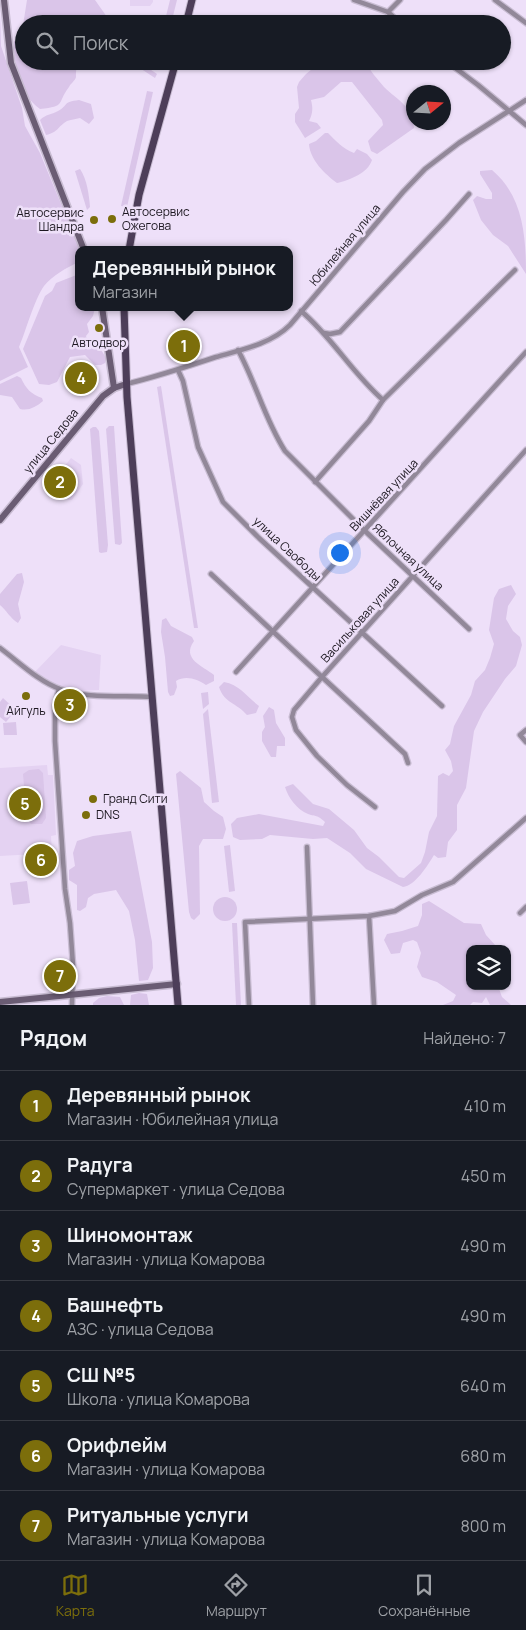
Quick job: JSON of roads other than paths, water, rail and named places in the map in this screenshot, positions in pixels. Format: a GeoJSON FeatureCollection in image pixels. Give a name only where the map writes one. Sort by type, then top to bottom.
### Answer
{"type":"FeatureCollection","features":[{"type":"Feature","properties":{"kind":"main road"},"geometry":{"type":"LineString","coordinates":[[188,15],[192,0]]}},
{"type":"Feature","properties":{"kind":"main road"},"geometry":{"type":"LineString","coordinates":[[130,246],[139,195],[174,70]]}},
{"type":"Feature","properties":{"kind":"main road"},"geometry":{"type":"LineString","coordinates":[[124,311],[126,384],[178,1005]]}},
{"type":"Feature","properties":{"kind":"street"},"geometry":{"type":"LineString","coordinates":[[4,0],[11,63],[82,246]]}},
{"type":"Feature","properties":{"kind":"street"},"geometry":{"type":"LineString","coordinates":[[354,0],[388,12],[391,15]]}},
{"type":"Feature","properties":{"kind":"street"},"geometry":{"type":"LineString","coordinates":[[388,12],[400,0]]}},
{"type":"Feature","properties":{"kind":"street"},"geometry":{"type":"LineString","coordinates":[[495,0],[526,23]]}},
{"type":"Feature","properties":{"kind":"street"},"geometry":{"type":"LineString","coordinates":[[458,70],[526,125]]}},
{"type":"Feature","properties":{"kind":"street","name":"Юбилейная улица"},"geometry":{"type":"LineString","coordinates":[[126,384],[178,370],[276,336],[290,325],[425,169],[459,143],[526,100]]}},
{"type":"Feature","properties":{"kind":"street"},"geometry":{"type":"LineString","coordinates":[[324,333],[340,332],[469,194]]}},
{"type":"Feature","properties":{"kind":"street"},"geometry":{"type":"LineString","coordinates":[[315,482],[330,463],[370,421],[383,400],[515,270]]}},
{"type":"Feature","properties":{"kind":"street"},"geometry":{"type":"LineString","coordinates":[[103,311],[114,388]]}},
{"type":"Feature","properties":{"kind":"street"},"geometry":{"type":"LineString","coordinates":[[301,312],[324,333],[356,374],[383,400]]}},
{"type":"Feature","properties":{"kind":"street","name":"Яблочная улица"},"geometry":{"type":"LineString","coordinates":[[238,350],[252,378],[276,438],[284,451],[469,629]]}},
{"type":"Feature","properties":{"kind":"street","name":"Вишнёвая улица"},"geometry":{"type":"LineString","coordinates":[[236,672],[526,352]]}},
{"type":"Feature","properties":{"kind":"street","name":"улица Свободы"},"geometry":{"type":"LineString","coordinates":[[178,370],[183,382],[198,447],[223,502],[259,538],[442,706]]}},
{"type":"Feature","properties":{"kind":"street","name":"улица Седова"},"geometry":{"type":"LineString","coordinates":[[0,520],[103,396],[114,388],[126,384]]}},
{"type":"Feature","properties":{"kind":"street","name":"Васильковая улица"},"geometry":{"type":"LineString","coordinates":[[375,808],[347,785],[317,756],[296,730],[292,716],[294,710],[526,450]]}},
{"type":"Feature","properties":{"kind":"street"},"geometry":{"type":"LineString","coordinates":[[211,574],[405,754],[408,763]]}},
{"type":"Feature","properties":{"kind":"street"},"geometry":{"type":"LineString","coordinates":[[0,648],[30,672],[59,689],[72,693],[153,697]]}},
{"type":"Feature","properties":{"kind":"street"},"geometry":{"type":"LineString","coordinates":[[59,689],[55,705],[55,742],[65,889],[73,965],[72,1005]]}},
{"type":"Feature","properties":{"kind":"street"},"geometry":{"type":"LineString","coordinates":[[526,730],[520,735],[526,742]]}},
{"type":"Feature","properties":{"kind":"street"},"geometry":{"type":"LineString","coordinates":[[249,1005],[245,922],[369,916],[394,911],[422,895],[453,882],[526,818]]}},
{"type":"Feature","properties":{"kind":"street"},"geometry":{"type":"LineString","coordinates":[[307,847],[314,1005]]}},
{"type":"Feature","properties":{"kind":"street"},"geometry":{"type":"LineString","coordinates":[[520,913],[526,907]]}},
{"type":"Feature","properties":{"kind":"street"},"geometry":{"type":"LineString","coordinates":[[369,916],[374,1005]]}},
{"type":"Feature","properties":{"kind":"street"},"geometry":{"type":"LineString","coordinates":[[0,1002],[176,984]]}},
{"type":"Feature","properties":{"kind":"place","name":"Автосервис Ожегова"},"geometry":{"type":"Point","coordinates":[112,219]}},
{"type":"Feature","properties":{"kind":"place","name":"Автосервис Шандра"},"geometry":{"type":"Point","coordinates":[94,220]}},
{"type":"Feature","properties":{"kind":"place","name":"Автодвор"},"geometry":{"type":"Point","coordinates":[99,328]}},
{"type":"Feature","properties":{"kind":"place","name":"Деревянный рынок"},"geometry":{"type":"Point","coordinates":[184,346]}},
{"type":"Feature","properties":{"kind":"place","name":"Башнефть"},"geometry":{"type":"Point","coordinates":[81,378]}},
{"type":"Feature","properties":{"kind":"place","name":"Радуга"},"geometry":{"type":"Point","coordinates":[60,482]}},
{"type":"Feature","properties":{"kind":"place","name":"Айгуль"},"geometry":{"type":"Point","coordinates":[26,696]}},
{"type":"Feature","properties":{"kind":"place","name":"Шиномонтаж"},"geometry":{"type":"Point","coordinates":[70,705]}},
{"type":"Feature","properties":{"kind":"place","name":"Гранд Сити"},"geometry":{"type":"Point","coordinates":[93,799]}},
{"type":"Feature","properties":{"kind":"place","name":"СШ №5"},"geometry":{"type":"Point","coordinates":[25,804]}},
{"type":"Feature","properties":{"kind":"place","name":"DNS"},"geometry":{"type":"Point","coordinates":[86,815]}},
{"type":"Feature","properties":{"kind":"place","name":"Орифлейм"},"geometry":{"type":"Point","coordinates":[41,860]}},
{"type":"Feature","properties":{"kind":"place","name":"Ритуальные услуги"},"geometry":{"type":"Point","coordinates":[60,976]}}]}
